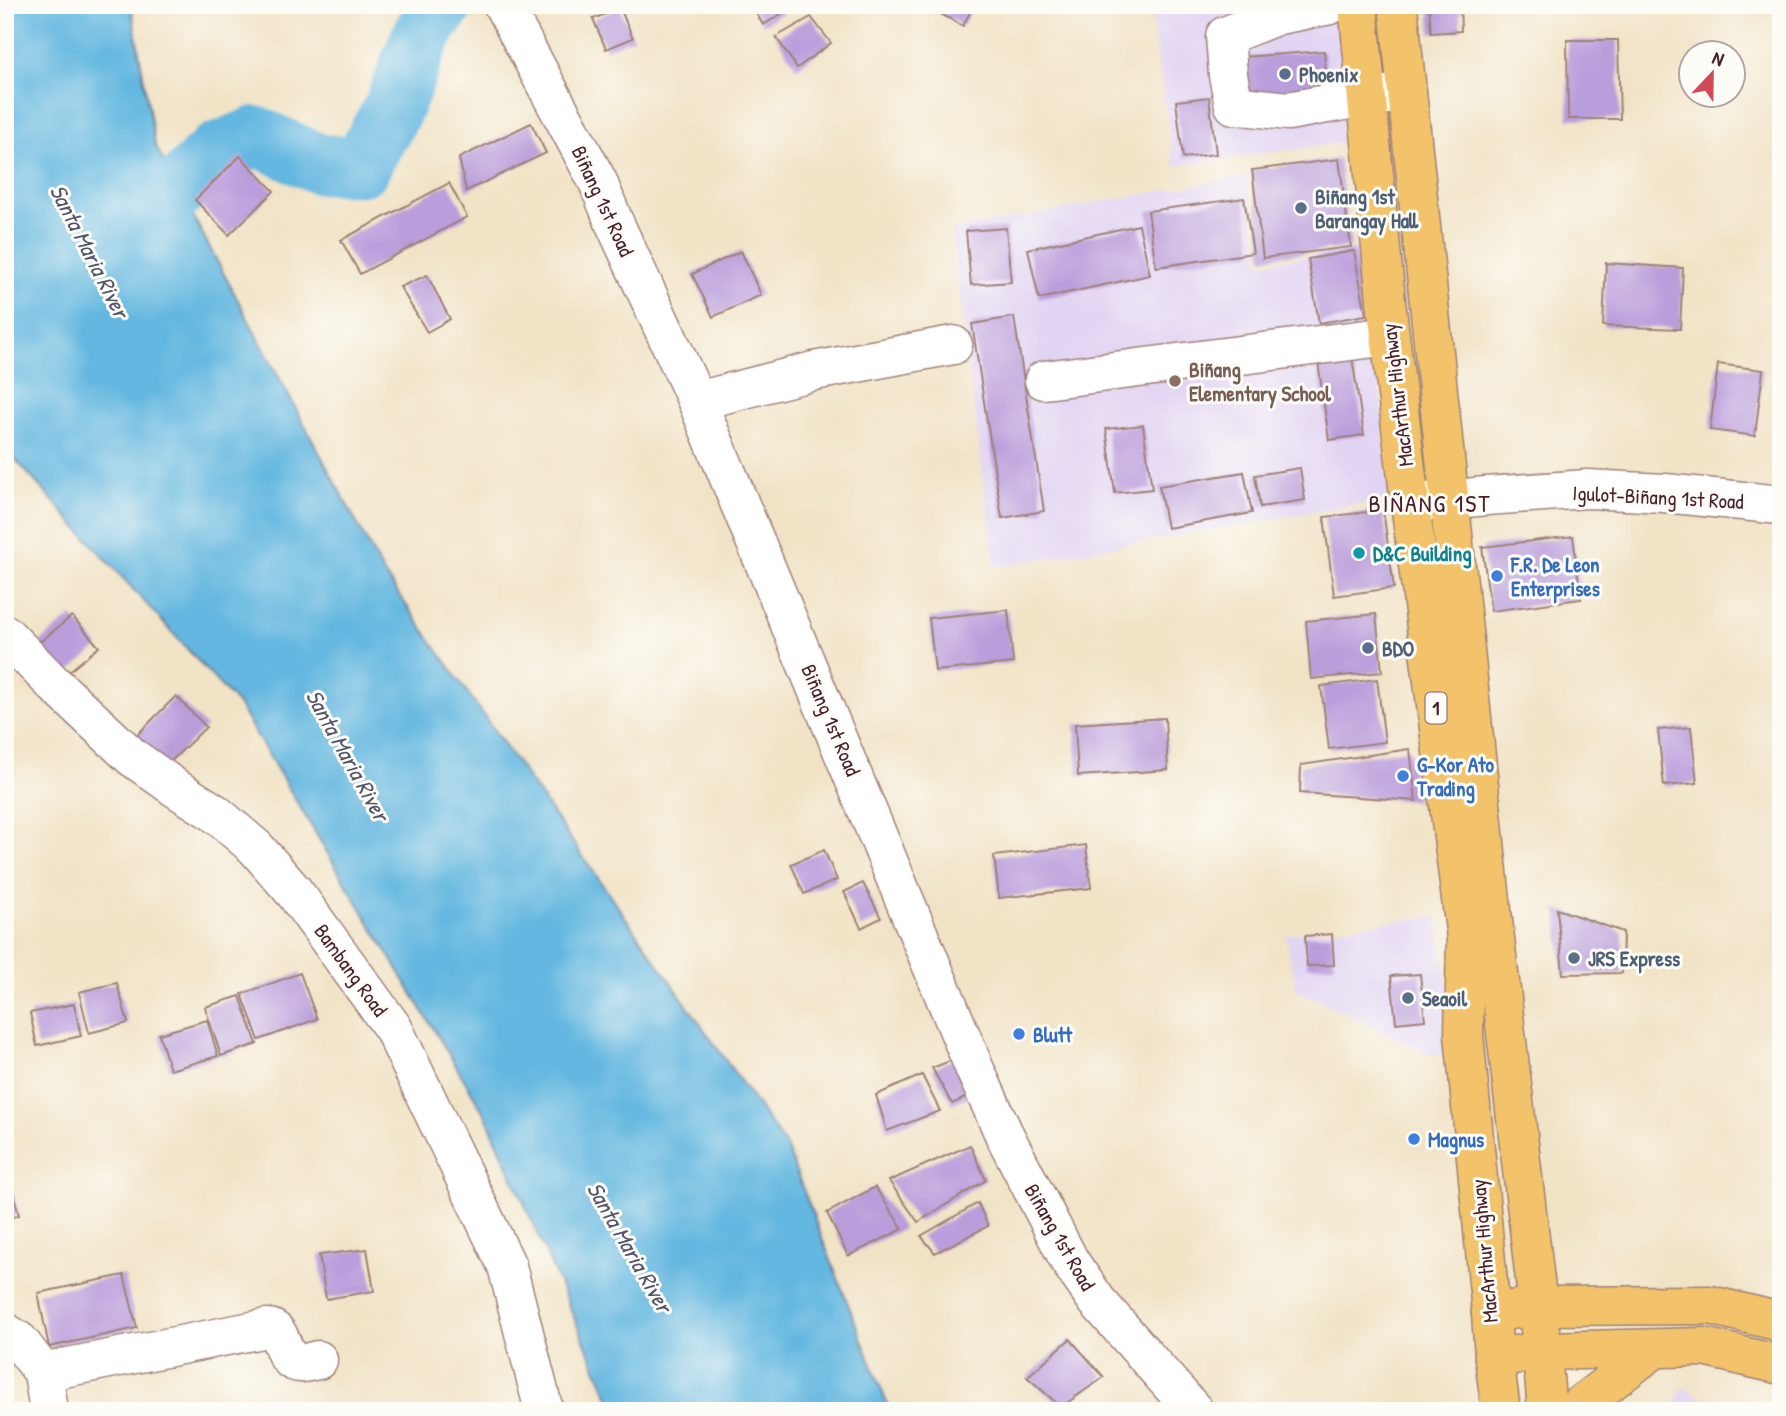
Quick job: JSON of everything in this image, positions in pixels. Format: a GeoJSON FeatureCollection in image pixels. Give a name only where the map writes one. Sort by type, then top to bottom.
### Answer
{"type":"FeatureCollection","features":[{"type":"Feature","properties":{"kind":"main road","name":"MacArthur Highway"},"geometry":{"type":"LineString","coordinates":[[1358,5],[1390,336],[1466,938],[1464,1034],[1501,1411]]}},
{"type":"Feature","properties":{"kind":"main road","name":"MacArthur Highway"},"geometry":{"type":"LineString","coordinates":[[1398,5],[1502,1005],[1548,1411]]}},
{"type":"Feature","properties":{"kind":"main road"},"geometry":{"type":"LineString","coordinates":[[1491,1313],[1538,1306],[1710,1305],[1781,1322]]}},
{"type":"Feature","properties":{"kind":"main road"},"geometry":{"type":"LineString","coordinates":[[1494,1358],[1542,1351],[1704,1347],[1781,1365]]}},
{"type":"Feature","properties":{"kind":"main road"},"geometry":{"type":"LineString","coordinates":[[1576,1411],[1580,1405],[1654,1349]]}},
{"type":"Feature","properties":{"kind":"street","name":"Biñang 1st Road"},"geometry":{"type":"LineString","coordinates":[[503,5],[598,182],[697,401],[1004,1134],[1070,1262],[1097,1301],[1194,1411]]}},
{"type":"Feature","properties":{"kind":"street"},"geometry":{"type":"LineString","coordinates":[[1330,5],[1278,15],[1225,36],[1234,105],[1288,111],[1366,97],[1408,93]]}},
{"type":"Feature","properties":{"kind":"street"},"geometry":{"type":"LineString","coordinates":[[1044,380],[1390,336]]}},
{"type":"Feature","properties":{"kind":"street"},"geometry":{"type":"LineString","coordinates":[[697,401],[814,371],[953,345]]}},
{"type":"Feature","properties":{"kind":"street","name":"Igulot-Biñang 1st Road"},"geometry":{"type":"LineString","coordinates":[[1410,503],[1587,489],[1664,493],[1781,505]]}},
{"type":"Feature","properties":{"kind":"street","name":"Bambang Road"},"geometry":{"type":"LineString","coordinates":[[5,634],[52,683],[132,757],[215,813],[256,848],[295,893],[393,1028],[507,1266],[544,1411]]}},
{"type":"Feature","properties":{"kind":"street"},"geometry":{"type":"LineString","coordinates":[[43,1372],[267,1328],[276,1331],[282,1345],[295,1362],[318,1360]]}},
{"type":"Feature","properties":{"kind":"street"},"geometry":{"type":"LineString","coordinates":[[5,1332],[19,1341],[43,1372],[49,1411]]}},
{"type":"Feature","properties":{"kind":"shaded area"},"geometry":{"type":"Polygon","coordinates":[[[1203,5],[1343,5],[1357,141],[1174,166],[1151,13],[1203,5]]]}},
{"type":"Feature","properties":{"kind":"shaded area","name":"Biñang Elementary School"},"geometry":{"type":"Polygon","coordinates":[[[1247,175],[1260,264],[1368,246],[1389,499],[995,567],[951,230],[1247,175]]]}},
{"type":"Feature","properties":{"kind":"shaded area"},"geometry":{"type":"Polygon","coordinates":[[[1437,916],[1457,1056],[1429,1054],[1296,989],[1286,935],[1437,916]]]}},
{"type":"Feature","properties":{"kind":"shaded area"},"geometry":{"type":"Polygon","coordinates":[[[1683,1387],[1723,1411],[1670,1411],[1683,1387]]]}},
{"type":"Feature","properties":{"kind":"water","name":"Santa Maria River"},"geometry":{"type":"Polygon","coordinates":[[[5,5],[131,5],[155,145],[383,572],[786,1146],[890,1411],[615,1411],[486,1116],[239,706],[5,448],[5,5]]]}},
{"type":"Feature","properties":{"kind":"building"},"geometry":{"type":"Polygon","coordinates":[[[752,5],[796,5],[763,25],[752,5]]]}},
{"type":"Feature","properties":{"kind":"building"},"geometry":{"type":"Polygon","coordinates":[[[924,5],[974,5],[963,26],[924,5]]]}},
{"type":"Feature","properties":{"kind":"building"},"geometry":{"type":"Polygon","coordinates":[[[1429,5],[1460,5],[1461,31],[1431,33],[1429,5]]]}},
{"type":"Feature","properties":{"kind":"building"},"geometry":{"type":"Polygon","coordinates":[[[620,8],[633,38],[606,49],[593,19],[620,8]]]}},
{"type":"Feature","properties":{"kind":"building"},"geometry":{"type":"Polygon","coordinates":[[[811,17],[831,43],[797,68],[776,37],[811,17]]]}},
{"type":"Feature","properties":{"kind":"building"},"geometry":{"type":"Polygon","coordinates":[[[1567,40],[1618,40],[1620,119],[1568,119],[1567,40]]]}},
{"type":"Feature","properties":{"kind":"building","name":"Phoenix"},"geometry":{"type":"Polygon","coordinates":[[[1324,51],[1328,92],[1246,98],[1243,57],[1324,51]]]}},
{"type":"Feature","properties":{"kind":"building"},"geometry":{"type":"Polygon","coordinates":[[[1209,97],[1216,154],[1183,158],[1176,101],[1209,97]]]}},
{"type":"Feature","properties":{"kind":"building"},"geometry":{"type":"Polygon","coordinates":[[[531,123],[546,153],[466,191],[459,158],[531,123]]]}},
{"type":"Feature","properties":{"kind":"building"},"geometry":{"type":"Polygon","coordinates":[[[240,156],[274,191],[229,235],[195,200],[240,156]]]}},
{"type":"Feature","properties":{"kind":"building","name":"Biñang 1st Barangay Hall"},"geometry":{"type":"Polygon","coordinates":[[[1339,159],[1351,247],[1263,258],[1252,170],[1339,159]]]}},
{"type":"Feature","properties":{"kind":"building"},"geometry":{"type":"Polygon","coordinates":[[[449,183],[467,217],[360,274],[341,240],[449,183]]]}},
{"type":"Feature","properties":{"kind":"building"},"geometry":{"type":"Polygon","coordinates":[[[1244,198],[1253,253],[1156,267],[1148,211],[1244,198]]]}},
{"type":"Feature","properties":{"kind":"building"},"geometry":{"type":"Polygon","coordinates":[[[1139,225],[1150,275],[1039,299],[1028,249],[1139,225]]]}},
{"type":"Feature","properties":{"kind":"building"},"geometry":{"type":"Polygon","coordinates":[[[1006,228],[1011,282],[971,285],[966,231],[1006,228]]]}},
{"type":"Feature","properties":{"kind":"building"},"geometry":{"type":"Polygon","coordinates":[[[741,251],[761,295],[713,317],[692,274],[741,251]]]}},
{"type":"Feature","properties":{"kind":"building"},"geometry":{"type":"Polygon","coordinates":[[[1354,251],[1366,315],[1319,323],[1308,259],[1354,251]]]}},
{"type":"Feature","properties":{"kind":"building"},"geometry":{"type":"Polygon","coordinates":[[[1606,263],[1683,268],[1680,329],[1603,326],[1606,263]]]}},
{"type":"Feature","properties":{"kind":"building"},"geometry":{"type":"Polygon","coordinates":[[[427,275],[450,319],[427,332],[400,287],[427,275]]]}},
{"type":"Feature","properties":{"kind":"building"},"geometry":{"type":"Polygon","coordinates":[[[1014,317],[1044,511],[1002,518],[972,324],[1014,317]]]}},
{"type":"Feature","properties":{"kind":"building"},"geometry":{"type":"Polygon","coordinates":[[[1352,357],[1364,435],[1329,440],[1318,362],[1352,357]]]}},
{"type":"Feature","properties":{"kind":"building"},"geometry":{"type":"Polygon","coordinates":[[[1718,364],[1763,370],[1755,436],[1710,430],[1718,364]]]}},
{"type":"Feature","properties":{"kind":"building"},"geometry":{"type":"Polygon","coordinates":[[[1143,425],[1152,489],[1115,493],[1106,429],[1143,425]]]}},
{"type":"Feature","properties":{"kind":"building"},"geometry":{"type":"Polygon","coordinates":[[[1300,468],[1305,500],[1260,507],[1255,475],[1300,468]]]}},
{"type":"Feature","properties":{"kind":"building"},"geometry":{"type":"Polygon","coordinates":[[[1244,472],[1252,513],[1167,528],[1159,486],[1244,472]]]}},
{"type":"Feature","properties":{"kind":"building","name":"D&C Building"},"geometry":{"type":"Polygon","coordinates":[[[1383,510],[1394,588],[1334,596],[1324,517],[1383,510]]]}},
{"type":"Feature","properties":{"kind":"building"},"geometry":{"type":"Polygon","coordinates":[[[1573,536],[1581,599],[1491,611],[1482,547],[1573,536]]]}},
{"type":"Feature","properties":{"kind":"building"},"geometry":{"type":"Polygon","coordinates":[[[1008,610],[1013,663],[935,671],[929,618],[1008,610]]]}},
{"type":"Feature","properties":{"kind":"building"},"geometry":{"type":"Polygon","coordinates":[[[1376,614],[1382,672],[1311,679],[1306,621],[1376,614]]]}},
{"type":"Feature","properties":{"kind":"building"},"geometry":{"type":"Polygon","coordinates":[[[72,616],[99,647],[61,678],[35,646],[72,616]]]}},
{"type":"Feature","properties":{"kind":"building"},"geometry":{"type":"Polygon","coordinates":[[[1377,679],[1385,742],[1329,749],[1321,686],[1377,679]]]}},
{"type":"Feature","properties":{"kind":"building"},"geometry":{"type":"Polygon","coordinates":[[[176,696],[206,727],[164,768],[134,738],[176,696]]]}},
{"type":"Feature","properties":{"kind":"building"},"geometry":{"type":"Polygon","coordinates":[[[1165,718],[1168,770],[1078,776],[1075,724],[1165,718]]]}},
{"type":"Feature","properties":{"kind":"building"},"geometry":{"type":"Polygon","coordinates":[[[1691,727],[1697,783],[1664,786],[1658,730],[1691,727]]]}},
{"type":"Feature","properties":{"kind":"building"},"geometry":{"type":"Polygon","coordinates":[[[1410,749],[1416,801],[1300,793],[1301,765],[1410,749]]]}},
{"type":"Feature","properties":{"kind":"building"},"geometry":{"type":"Polygon","coordinates":[[[1086,845],[1091,888],[999,898],[994,856],[1086,845]]]}},
{"type":"Feature","properties":{"kind":"building"},"geometry":{"type":"Polygon","coordinates":[[[824,850],[837,880],[804,894],[791,864],[824,850]]]}},
{"type":"Feature","properties":{"kind":"building"},"geometry":{"type":"Polygon","coordinates":[[[863,883],[881,918],[861,928],[844,892],[863,883]]]}},
{"type":"Feature","properties":{"kind":"building"},"geometry":{"type":"Polygon","coordinates":[[[1557,909],[1623,932],[1622,973],[1563,974],[1557,909]]]}},
{"type":"Feature","properties":{"kind":"building"},"geometry":{"type":"Polygon","coordinates":[[[1332,934],[1334,965],[1307,966],[1305,936],[1332,934]]]}},
{"type":"Feature","properties":{"kind":"building"},"geometry":{"type":"Polygon","coordinates":[[[300,973],[317,1019],[259,1040],[242,994],[300,973]]]}},
{"type":"Feature","properties":{"kind":"building","name":"Seaoil"},"geometry":{"type":"Polygon","coordinates":[[[1420,974],[1425,1020],[1396,1023],[1391,976],[1420,974]]]}},
{"type":"Feature","properties":{"kind":"building"},"geometry":{"type":"Polygon","coordinates":[[[117,983],[128,1023],[89,1033],[79,992],[117,983]]]}},
{"type":"Feature","properties":{"kind":"building"},"geometry":{"type":"Polygon","coordinates":[[[240,996],[257,1044],[221,1056],[205,1007],[240,996]]]}},
{"type":"Feature","properties":{"kind":"building"},"geometry":{"type":"Polygon","coordinates":[[[74,1004],[81,1036],[37,1046],[30,1013],[74,1004]]]}},
{"type":"Feature","properties":{"kind":"building"},"geometry":{"type":"Polygon","coordinates":[[[207,1020],[218,1056],[170,1070],[159,1034],[207,1020]]]}},
{"type":"Feature","properties":{"kind":"building"},"geometry":{"type":"Polygon","coordinates":[[[955,1059],[971,1095],[952,1104],[932,1068],[955,1059]]]}},
{"type":"Feature","properties":{"kind":"building"},"geometry":{"type":"Polygon","coordinates":[[[922,1075],[940,1111],[887,1131],[876,1095],[922,1075]]]}},
{"type":"Feature","properties":{"kind":"building"},"geometry":{"type":"Polygon","coordinates":[[[970,1145],[986,1180],[918,1222],[889,1181],[970,1145]]]}},
{"type":"Feature","properties":{"kind":"building"},"geometry":{"type":"Polygon","coordinates":[[[5,1174],[8,1174],[19,1215],[5,1219],[5,1174]]]}},
{"type":"Feature","properties":{"kind":"building"},"geometry":{"type":"Polygon","coordinates":[[[875,1187],[903,1229],[848,1256],[827,1213],[875,1187]]]}},
{"type":"Feature","properties":{"kind":"building"},"geometry":{"type":"Polygon","coordinates":[[[978,1203],[988,1226],[935,1253],[921,1236],[978,1203]]]}},
{"type":"Feature","properties":{"kind":"building"},"geometry":{"type":"Polygon","coordinates":[[[367,1249],[374,1291],[326,1299],[319,1255],[367,1249]]]}},
{"type":"Feature","properties":{"kind":"building"},"geometry":{"type":"Polygon","coordinates":[[[124,1275],[137,1328],[49,1347],[38,1293],[124,1275]]]}},
{"type":"Feature","properties":{"kind":"building"},"geometry":{"type":"Polygon","coordinates":[[[1070,1339],[1104,1377],[1061,1407],[1027,1377],[1070,1339]]]}},
{"type":"Feature","properties":{"kind":"waterway"},"geometry":{"type":"LineString","coordinates":[[121,246],[215,153],[256,136],[319,164],[361,166],[393,108],[426,29],[443,5]]}},
{"type":"Feature","properties":{"kind":"place","name":"Phoenix"},"geometry":{"type":"Point","coordinates":[1285,74]}},
{"type":"Feature","properties":{"kind":"place","name":"Biñang 1st Barangay Hall"},"geometry":{"type":"Point","coordinates":[1301,208]}},
{"type":"Feature","properties":{"kind":"place","name":"Biñang Elementary School"},"geometry":{"type":"Point","coordinates":[1175,381]}},
{"type":"Feature","properties":{"kind":"place","name":"D&C Building"},"geometry":{"type":"Point","coordinates":[1359,553]}},
{"type":"Feature","properties":{"kind":"place","name":"F.R. De Leon Enterprises"},"geometry":{"type":"Point","coordinates":[1497,576]}},
{"type":"Feature","properties":{"kind":"place","name":"BDO"},"geometry":{"type":"Point","coordinates":[1368,648]}},
{"type":"Feature","properties":{"kind":"place","name":"G-Kor Ato Trading"},"geometry":{"type":"Point","coordinates":[1403,776]}},
{"type":"Feature","properties":{"kind":"place","name":"JRS Express"},"geometry":{"type":"Point","coordinates":[1574,958]}},
{"type":"Feature","properties":{"kind":"place","name":"Seaoil"},"geometry":{"type":"Point","coordinates":[1408,998]}},
{"type":"Feature","properties":{"kind":"place","name":"Blutt"},"geometry":{"type":"Point","coordinates":[1019,1034]}},
{"type":"Feature","properties":{"kind":"place","name":"Magnus"},"geometry":{"type":"Point","coordinates":[1414,1139]}},
{"type":"Feature","properties":{"kind":"district","name":"BIÑANG 1ST"},"geometry":{"type":"Point","coordinates":[1430,503]}}]}
